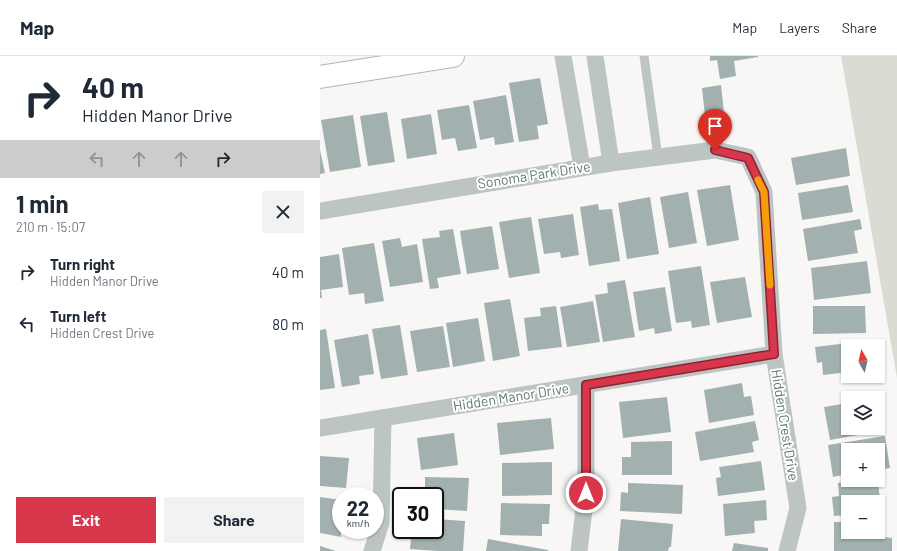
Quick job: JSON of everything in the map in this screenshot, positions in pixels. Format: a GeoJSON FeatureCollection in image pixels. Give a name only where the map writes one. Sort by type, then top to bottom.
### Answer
{"type":"FeatureCollection","features":[{"type":"Feature","properties":{"kind":"street"},"geometry":{"type":"LineString","coordinates":[[320,77],[453,56]]}},
{"type":"Feature","properties":{"kind":"street"},"geometry":{"type":"LineString","coordinates":[[563,56],[582,167]]}},
{"type":"Feature","properties":{"kind":"street"},"geometry":{"type":"LineString","coordinates":[[595,56],[611,163]]}},
{"type":"Feature","properties":{"kind":"street","name":"Sonoma Park Drive"},"geometry":{"type":"LineString","coordinates":[[320,211],[582,167],[658,157],[715,150],[748,158]]}},
{"type":"Feature","properties":{"kind":"street","name":"Hidden Crest Drive"},"geometry":{"type":"LineString","coordinates":[[748,158],[764,192],[774,354],[798,508],[787,551]]}},
{"type":"Feature","properties":{"kind":"street","name":"Hidden Manor Drive"},"geometry":{"type":"LineString","coordinates":[[320,428],[774,354]]}},
{"type":"Feature","properties":{"kind":"street"},"geometry":{"type":"LineString","coordinates":[[578,551],[586,493],[586,385]]}},
{"type":"Feature","properties":{"kind":"street"},"geometry":{"type":"LineString","coordinates":[[372,551],[381,523],[383,418]]}},
{"type":"Feature","properties":{"kind":"lane"},"geometry":{"type":"LineString","coordinates":[[644,56],[658,157]]}},
{"type":"Feature","properties":{"kind":"shaded area"},"geometry":{"type":"Polygon","coordinates":[[[841,56],[897,56],[897,378],[847,90],[841,56]]]}},
{"type":"Feature","properties":{"kind":"building"},"geometry":{"type":"Polygon","coordinates":[[[710,56],[758,57],[734,61],[736,76],[720,79],[717,60],[710,61],[710,56]]]}},
{"type":"Feature","properties":{"kind":"building"},"geometry":{"type":"Polygon","coordinates":[[[540,78],[548,124],[537,126],[539,139],[519,142],[509,83],[540,78]]]}},
{"type":"Feature","properties":{"kind":"building"},"geometry":{"type":"Polygon","coordinates":[[[721,85],[724,113],[705,116],[702,88],[721,85]]]}},
{"type":"Feature","properties":{"kind":"building"},"geometry":{"type":"Polygon","coordinates":[[[506,95],[514,142],[495,145],[494,137],[480,140],[473,101],[506,95]]]}},
{"type":"Feature","properties":{"kind":"building"},"geometry":{"type":"Polygon","coordinates":[[[469,105],[477,148],[458,151],[455,138],[442,140],[437,110],[469,105]]]}},
{"type":"Feature","properties":{"kind":"building"},"geometry":{"type":"Polygon","coordinates":[[[387,112],[395,162],[368,166],[360,116],[387,112]]]}},
{"type":"Feature","properties":{"kind":"building"},"geometry":{"type":"Polygon","coordinates":[[[431,114],[437,154],[407,159],[401,119],[431,114]]]}},
{"type":"Feature","properties":{"kind":"building"},"geometry":{"type":"Polygon","coordinates":[[[353,115],[361,167],[330,172],[321,120],[353,115]]]}},
{"type":"Feature","properties":{"kind":"building"},"geometry":{"type":"Polygon","coordinates":[[[846,148],[850,176],[796,185],[791,158],[846,148]]]}},
{"type":"Feature","properties":{"kind":"building"},"geometry":{"type":"Polygon","coordinates":[[[320,150],[325,173],[320,174],[320,150]]]}},
{"type":"Feature","properties":{"kind":"building"},"geometry":{"type":"Polygon","coordinates":[[[730,185],[739,240],[707,246],[697,190],[730,185]]]}},
{"type":"Feature","properties":{"kind":"building"},"geometry":{"type":"Polygon","coordinates":[[[848,185],[853,212],[802,220],[798,193],[848,185]]]}},
{"type":"Feature","properties":{"kind":"building"},"geometry":{"type":"Polygon","coordinates":[[[688,192],[697,243],[669,248],[660,197],[688,192]]]}},
{"type":"Feature","properties":{"kind":"building"},"geometry":{"type":"Polygon","coordinates":[[[650,197],[659,254],[627,259],[618,203],[650,197]]]}},
{"type":"Feature","properties":{"kind":"building"},"geometry":{"type":"Polygon","coordinates":[[[598,204],[599,210],[612,209],[620,261],[589,266],[580,207],[598,204]]]}},
{"type":"Feature","properties":{"kind":"building"},"geometry":{"type":"Polygon","coordinates":[[[573,214],[579,255],[561,258],[560,252],[544,254],[538,219],[573,214]]]}},
{"type":"Feature","properties":{"kind":"building"},"geometry":{"type":"Polygon","coordinates":[[[531,217],[540,273],[509,278],[499,222],[531,217]]]}},
{"type":"Feature","properties":{"kind":"building"},"geometry":{"type":"Polygon","coordinates":[[[860,219],[862,229],[854,231],[858,253],[808,261],[803,229],[860,219]]]}},
{"type":"Feature","properties":{"kind":"building"},"geometry":{"type":"Polygon","coordinates":[[[492,226],[499,269],[467,274],[460,231],[492,226]]]}},
{"type":"Feature","properties":{"kind":"building"},"geometry":{"type":"Polygon","coordinates":[[[453,229],[461,274],[437,278],[439,288],[430,289],[422,239],[440,237],[439,231],[453,229]]]}},
{"type":"Feature","properties":{"kind":"building"},"geometry":{"type":"Polygon","coordinates":[[[400,238],[402,247],[417,244],[423,282],[390,287],[382,241],[400,238]]]}},
{"type":"Feature","properties":{"kind":"building"},"geometry":{"type":"Polygon","coordinates":[[[374,243],[384,301],[365,304],[364,293],[349,295],[342,248],[374,243]]]}},
{"type":"Feature","properties":{"kind":"building"},"geometry":{"type":"Polygon","coordinates":[[[339,254],[343,287],[321,290],[322,298],[320,298],[320,257],[339,254]]]}},
{"type":"Feature","properties":{"kind":"building"},"geometry":{"type":"Polygon","coordinates":[[[867,261],[871,293],[814,300],[811,268],[867,261]]]}},
{"type":"Feature","properties":{"kind":"building"},"geometry":{"type":"Polygon","coordinates":[[[701,266],[710,325],[692,328],[691,321],[676,323],[668,271],[701,266]]]}},
{"type":"Feature","properties":{"kind":"building"},"geometry":{"type":"Polygon","coordinates":[[[745,277],[752,317],[717,323],[710,282],[745,277]]]}},
{"type":"Feature","properties":{"kind":"building"},"geometry":{"type":"Polygon","coordinates":[[[625,280],[635,337],[603,342],[595,295],[608,293],[607,283],[625,280]]]}},
{"type":"Feature","properties":{"kind":"building"},"geometry":{"type":"Polygon","coordinates":[[[665,287],[672,331],[655,334],[654,328],[639,331],[633,292],[665,287]]]}},
{"type":"Feature","properties":{"kind":"building"},"geometry":{"type":"Polygon","coordinates":[[[510,299],[520,356],[493,361],[484,303],[510,299]]]}},
{"type":"Feature","properties":{"kind":"building"},"geometry":{"type":"Polygon","coordinates":[[[593,301],[600,342],[567,347],[560,307],[593,301]]]}},
{"type":"Feature","properties":{"kind":"building"},"geometry":{"type":"Polygon","coordinates":[[[556,306],[562,347],[528,351],[524,318],[541,316],[540,308],[556,306]]]}},
{"type":"Feature","properties":{"kind":"building"},"geometry":{"type":"Polygon","coordinates":[[[813,306],[865,306],[866,333],[813,334],[813,306]]]}},
{"type":"Feature","properties":{"kind":"building"},"geometry":{"type":"Polygon","coordinates":[[[478,318],[485,361],[453,367],[446,323],[478,318]]]}},
{"type":"Feature","properties":{"kind":"building"},"geometry":{"type":"Polygon","coordinates":[[[400,325],[408,375],[381,379],[372,329],[400,325]]]}},
{"type":"Feature","properties":{"kind":"building"},"geometry":{"type":"Polygon","coordinates":[[[443,326],[450,367],[417,372],[410,331],[443,326]]]}},
{"type":"Feature","properties":{"kind":"building"},"geometry":{"type":"Polygon","coordinates":[[[326,329],[335,388],[320,390],[320,330],[326,329]]]}},
{"type":"Feature","properties":{"kind":"building"},"geometry":{"type":"Polygon","coordinates":[[[368,334],[374,374],[359,376],[360,384],[342,387],[334,340],[368,334]]]}},
{"type":"Feature","properties":{"kind":"building"},"geometry":{"type":"Polygon","coordinates":[[[841,344],[841,373],[823,375],[822,362],[817,363],[815,347],[841,344]]]}},
{"type":"Feature","properties":{"kind":"building"},"geometry":{"type":"Polygon","coordinates":[[[742,383],[744,397],[751,396],[754,415],[709,423],[704,390],[742,383]]]}},
{"type":"Feature","properties":{"kind":"building"},"geometry":{"type":"Polygon","coordinates":[[[667,397],[671,432],[623,438],[619,402],[667,397]]]}},
{"type":"Feature","properties":{"kind":"building"},"geometry":{"type":"Polygon","coordinates":[[[841,404],[841,435],[858,435],[830,440],[824,407],[841,404]]]}},
{"type":"Feature","properties":{"kind":"building"},"geometry":{"type":"Polygon","coordinates":[[[551,418],[554,449],[500,455],[497,423],[551,418]]]}},
{"type":"Feature","properties":{"kind":"building"},"geometry":{"type":"Polygon","coordinates":[[[755,421],[759,440],[752,442],[754,452],[700,461],[695,432],[755,421]]]}},
{"type":"Feature","properties":{"kind":"building"},"geometry":{"type":"Polygon","coordinates":[[[454,433],[458,465],[421,470],[417,438],[454,433]]]}},
{"type":"Feature","properties":{"kind":"building"},"geometry":{"type":"Polygon","coordinates":[[[885,436],[890,468],[885,469],[885,443],[841,443],[841,475],[833,477],[828,445],[885,436]]]}},
{"type":"Feature","properties":{"kind":"building"},"geometry":{"type":"Polygon","coordinates":[[[672,441],[672,475],[622,475],[622,457],[631,457],[631,442],[672,441]]]}},
{"type":"Feature","properties":{"kind":"building"},"geometry":{"type":"Polygon","coordinates":[[[320,456],[349,458],[346,487],[320,486],[320,456]]]}},
{"type":"Feature","properties":{"kind":"building"},"geometry":{"type":"Polygon","coordinates":[[[761,461],[765,490],[718,496],[716,478],[721,477],[719,467],[761,461]]]}},
{"type":"Feature","properties":{"kind":"building"},"geometry":{"type":"Polygon","coordinates":[[[552,462],[552,495],[502,496],[502,463],[552,462]]]}},
{"type":"Feature","properties":{"kind":"building"},"geometry":{"type":"Polygon","coordinates":[[[425,477],[469,478],[467,511],[444,510],[444,487],[425,487],[425,477]]]}},
{"type":"Feature","properties":{"kind":"building"},"geometry":{"type":"Polygon","coordinates":[[[628,483],[683,485],[682,514],[620,511],[621,492],[628,493],[628,483]]]}},
{"type":"Feature","properties":{"kind":"building"},"geometry":{"type":"Polygon","coordinates":[[[838,483],[841,483],[841,487],[879,487],[879,495],[841,495],[841,516],[834,516],[832,497],[839,496],[838,483]]]}},
{"type":"Feature","properties":{"kind":"building"},"geometry":{"type":"Polygon","coordinates":[[[320,497],[332,499],[332,535],[320,533],[320,497]]]}},
{"type":"Feature","properties":{"kind":"building"},"geometry":{"type":"Polygon","coordinates":[[[766,500],[767,520],[754,521],[755,533],[725,536],[723,504],[766,500]]]}},
{"type":"Feature","properties":{"kind":"building"},"geometry":{"type":"Polygon","coordinates":[[[501,503],[550,504],[549,524],[542,524],[542,536],[500,535],[501,503]]]}},
{"type":"Feature","properties":{"kind":"building"},"geometry":{"type":"Polygon","coordinates":[[[621,519],[673,524],[671,547],[669,547],[668,551],[618,551],[621,519]]]}},
{"type":"Feature","properties":{"kind":"building"},"geometry":{"type":"Polygon","coordinates":[[[444,520],[465,521],[463,551],[410,549],[411,539],[444,539],[444,520]]]}},
{"type":"Feature","properties":{"kind":"building"},"geometry":{"type":"Polygon","coordinates":[[[834,522],[841,522],[841,539],[892,538],[892,551],[834,551],[834,522]]]}},
{"type":"Feature","properties":{"kind":"building"},"geometry":{"type":"Polygon","coordinates":[[[488,539],[548,550],[548,551],[486,551],[488,539]]]}},
{"type":"Feature","properties":{"kind":"building"},"geometry":{"type":"Polygon","coordinates":[[[734,543],[768,548],[768,551],[732,551],[734,543]]]}},
{"type":"Feature","properties":{"kind":"building"},"geometry":{"type":"Polygon","coordinates":[[[320,546],[336,551],[320,551],[320,546]]]}},
{"type":"Feature","properties":{"kind":"slow traffic"},"geometry":{"type":"LineString","coordinates":[[758,180],[764,192],[770,285]]}},
{"type":"Feature","properties":{"kind":"route"},"geometry":{"type":"LineString","coordinates":[[586,493],[586,385],[774,354],[764,192],[748,158],[715,150]]}}]}
